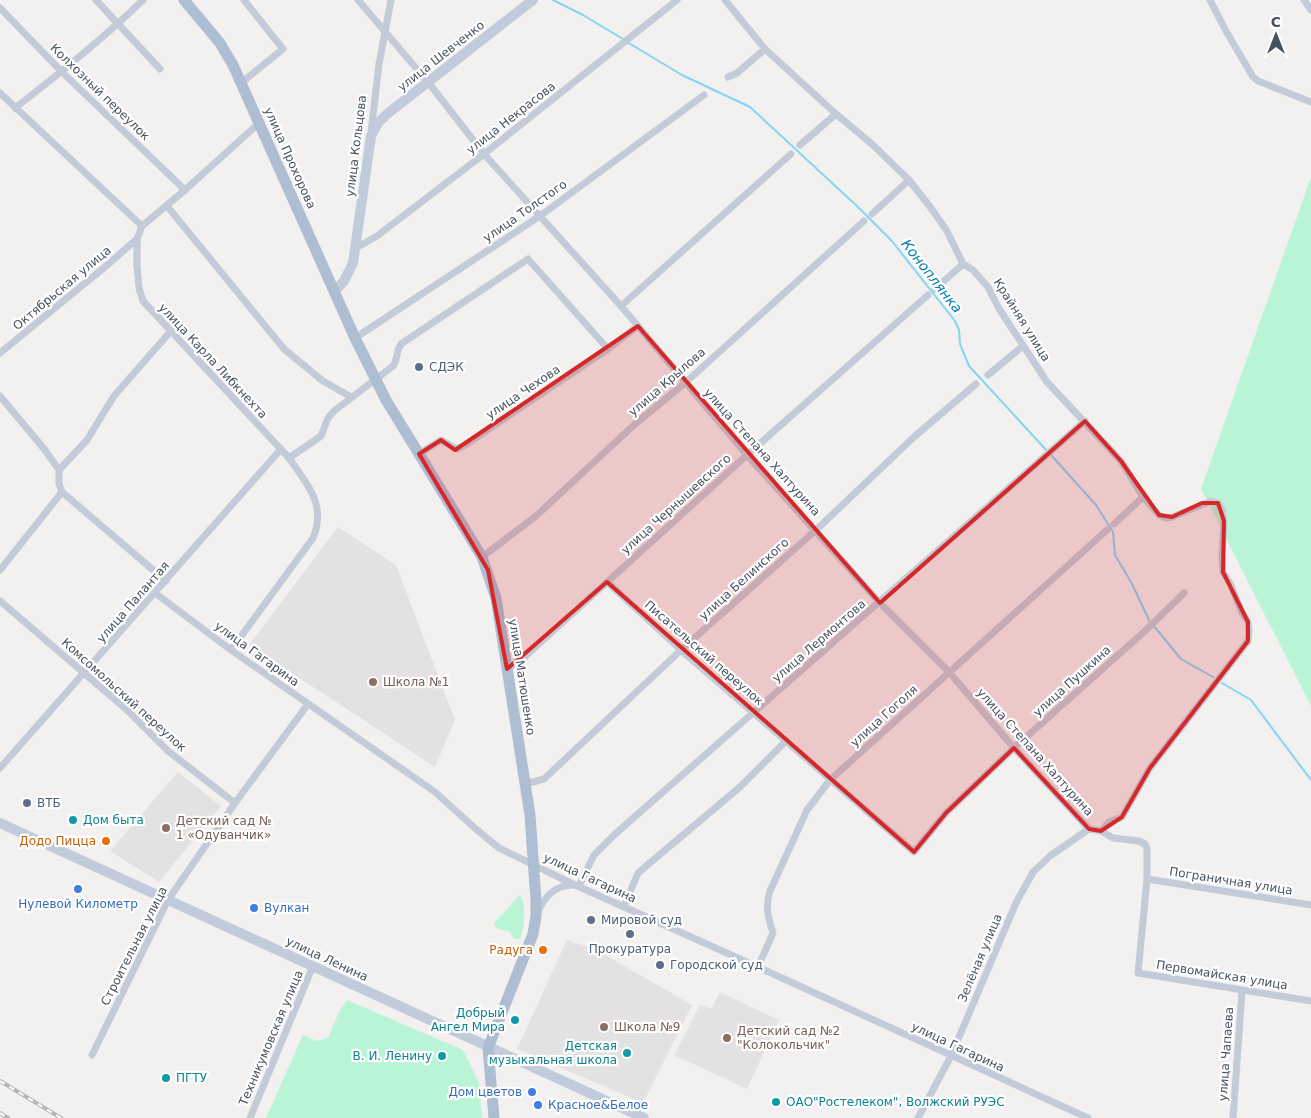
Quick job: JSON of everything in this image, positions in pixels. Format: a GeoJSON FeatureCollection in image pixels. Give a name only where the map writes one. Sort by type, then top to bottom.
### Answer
{"type":"FeatureCollection","features":[{"type":"Feature","properties":{"kind":"main road","name":"улица Прохорова"},"geometry":{"type":"LineString","coordinates":[[184,0],[220,43],[233,65],[355,338]]}},
{"type":"Feature","properties":{"kind":"main road","name":"улица Шевченко"},"geometry":{"type":"LineString","coordinates":[[371,136],[378,123],[387,114],[532,0]]}},
{"type":"Feature","properties":{"kind":"main road","name":"улица Кольцова"},"geometry":{"type":"LineString","coordinates":[[335,291],[349,273],[356,248],[371,136]]}},
{"type":"Feature","properties":{"kind":"main road","name":"улица Матюшенко"},"geometry":{"type":"LineString","coordinates":[[355,338],[375,379],[482,557],[496,598],[525,784],[534,865],[536,916],[529,946],[488,1048]]}},
{"type":"Feature","properties":{"kind":"main road","name":"улица Ленина"},"geometry":{"type":"LineString","coordinates":[[0,823],[644,1118]]}},
{"type":"Feature","properties":{"kind":"main road"},"geometry":{"type":"LineString","coordinates":[[488,1048],[494,1118]]}},
{"type":"Feature","properties":{"kind":"street"},"geometry":{"type":"LineString","coordinates":[[96,0],[160,70]]}},
{"type":"Feature","properties":{"kind":"street"},"geometry":{"type":"LineString","coordinates":[[15,108],[62,72],[143,0]]}},
{"type":"Feature","properties":{"kind":"street"},"geometry":{"type":"LineString","coordinates":[[241,83],[283,49],[244,0]]}},
{"type":"Feature","properties":{"kind":"street","name":"улица Степана Халтурина"},"geometry":{"type":"LineString","coordinates":[[358,0],[428,82],[484,154],[638,326],[747,455],[880,602],[949,672],[1014,748],[1089,829]]}},
{"type":"Feature","properties":{"kind":"street","name":"улица Кольцова"},"geometry":{"type":"LineString","coordinates":[[371,136],[376,90],[391,0]]}},
{"type":"Feature","properties":{"kind":"street","name":"улица Некрасова"},"geometry":{"type":"LineString","coordinates":[[356,248],[377,236],[484,154],[677,0]]}},
{"type":"Feature","properties":{"kind":"street","name":"Крайняя улица"},"geometry":{"type":"LineString","coordinates":[[725,0],[765,49],[873,145],[909,180],[947,231],[963,264],[973,270],[988,287],[998,308],[1047,382],[1085,421],[1127,470],[1144,497],[1159,515],[1166,518],[1178,515],[1202,503],[1211,501],[1218,503],[1222,508],[1224,521],[1223,572],[1248,622],[1250,631],[1248,641],[1150,768],[1122,817],[1109,822],[1100,831]]}},
{"type":"Feature","properties":{"kind":"street"},"geometry":{"type":"LineString","coordinates":[[1210,0],[1253,77],[1258,81],[1311,102]]}},
{"type":"Feature","properties":{"kind":"street"},"geometry":{"type":"LineString","coordinates":[[1304,0],[1311,10]]}},
{"type":"Feature","properties":{"kind":"street","name":"Колхозный переулок"},"geometry":{"type":"LineString","coordinates":[[0,8],[62,72],[185,190]]}},
{"type":"Feature","properties":{"kind":"street"},"geometry":{"type":"LineString","coordinates":[[728,77],[737,73],[765,49]]}},
{"type":"Feature","properties":{"kind":"street"},"geometry":{"type":"LineString","coordinates":[[0,93],[142,226],[167,206],[259,122]]}},
{"type":"Feature","properties":{"kind":"street","name":"улица Толстого"},"geometry":{"type":"LineString","coordinates":[[355,338],[540,216],[704,96]]}},
{"type":"Feature","properties":{"kind":"street"},"geometry":{"type":"LineString","coordinates":[[800,145],[836,114]]}},
{"type":"Feature","properties":{"kind":"street"},"geometry":{"type":"LineString","coordinates":[[620,306],[791,154]]}},
{"type":"Feature","properties":{"kind":"street"},"geometry":{"type":"LineString","coordinates":[[872,214],[909,180]]}},
{"type":"Feature","properties":{"kind":"street"},"geometry":{"type":"LineString","coordinates":[[167,206],[284,348],[324,381],[351,397]]}},
{"type":"Feature","properties":{"kind":"street","name":"улица Крылова"},"geometry":{"type":"LineString","coordinates":[[482,557],[536,516],[635,424],[685,382],[864,221]]}},
{"type":"Feature","properties":{"kind":"street","name":"улица Карла Либкнехта"},"geometry":{"type":"LineString","coordinates":[[142,226],[137,239],[137,274],[140,294],[148,308],[289,458]]}},
{"type":"Feature","properties":{"kind":"street","name":"Октябрьская улица"},"geometry":{"type":"LineString","coordinates":[[0,353],[137,239]]}},
{"type":"Feature","properties":{"kind":"street"},"geometry":{"type":"LineString","coordinates":[[231,650],[316,531],[317,504],[306,482],[289,458],[321,436],[328,418],[334,411],[394,366],[401,344],[528,259],[608,348]]}},
{"type":"Feature","properties":{"kind":"street"},"geometry":{"type":"LineString","coordinates":[[935,289],[963,264]]}},
{"type":"Feature","properties":{"kind":"street","name":"улица Чернышевского"},"geometry":{"type":"LineString","coordinates":[[507,669],[518,664],[747,455],[928,295]]}},
{"type":"Feature","properties":{"kind":"street","name":"улица Чехова"},"geometry":{"type":"LineString","coordinates":[[419,454],[441,440],[457,449],[465,445],[638,326]]}},
{"type":"Feature","properties":{"kind":"street"},"geometry":{"type":"LineString","coordinates":[[59,470],[87,440],[114,396],[170,332]]}},
{"type":"Feature","properties":{"kind":"street"},"geometry":{"type":"LineString","coordinates":[[988,375],[1023,346]]}},
{"type":"Feature","properties":{"kind":"street","name":"улица Белинского"},"geometry":{"type":"LineString","coordinates":[[525,784],[544,779],[681,650],[816,530],[915,436],[976,384]]}},
{"type":"Feature","properties":{"kind":"street"},"geometry":{"type":"LineString","coordinates":[[0,396],[59,470],[59,484],[62,492],[166,581]]}},
{"type":"Feature","properties":{"kind":"street","name":"улица Лермонтова"},"geometry":{"type":"LineString","coordinates":[[577,885],[594,855],[1085,421]]}},
{"type":"Feature","properties":{"kind":"street","name":"улица Палантая"},"geometry":{"type":"LineString","coordinates":[[0,768],[281,449]]}},
{"type":"Feature","properties":{"kind":"street"},"geometry":{"type":"LineString","coordinates":[[0,570],[62,492]]}},
{"type":"Feature","properties":{"kind":"street"},"geometry":{"type":"LineString","coordinates":[[1114,524],[1144,497]]}},
{"type":"Feature","properties":{"kind":"street","name":"улица Гоголя"},"geometry":{"type":"LineString","coordinates":[[758,966],[773,932],[767,913],[767,900],[770,891],[806,810],[830,780],[1107,530]]}},
{"type":"Feature","properties":{"kind":"street","name":"Писательский переулок"},"geometry":{"type":"LineString","coordinates":[[607,582],[681,650],[914,852]]}},
{"type":"Feature","properties":{"kind":"street","name":"улица Гагарина"},"geometry":{"type":"LineString","coordinates":[[155,593],[231,650],[435,792],[499,848],[1088,1118]]}},
{"type":"Feature","properties":{"kind":"street","name":"улица Пушкина"},"geometry":{"type":"LineString","coordinates":[[914,852],[946,813],[1014,748],[1146,631],[1184,593]]}},
{"type":"Feature","properties":{"kind":"street","name":"Комсомольский переулок"},"geometry":{"type":"LineString","coordinates":[[0,601],[126,709],[168,751],[235,803]]}},
{"type":"Feature","properties":{"kind":"street","name":"Строительная улица"},"geometry":{"type":"LineString","coordinates":[[92,1055],[168,900],[235,803],[308,704]]}},
{"type":"Feature","properties":{"kind":"street"},"geometry":{"type":"LineString","coordinates":[[624,906],[638,873],[740,787],[786,741]]}},
{"type":"Feature","properties":{"kind":"street","name":"Первомайская улица"},"geometry":{"type":"LineString","coordinates":[[1089,829],[1100,831],[1114,838],[1138,841],[1145,844],[1147,849],[1147,879],[1138,973],[1242,991],[1311,1000]]}},
{"type":"Feature","properties":{"kind":"street","name":"Зелёная улица"},"geometry":{"type":"LineString","coordinates":[[918,1118],[951,1056],[1016,903],[1034,872],[1050,856],[1089,829]]}},
{"type":"Feature","properties":{"kind":"street","name":"Пограничная улица"},"geometry":{"type":"LineString","coordinates":[[1147,879],[1311,905]]}},
{"type":"Feature","properties":{"kind":"street"},"geometry":{"type":"LineString","coordinates":[[536,916],[549,894],[566,885],[577,885]]}},
{"type":"Feature","properties":{"kind":"street","name":"Техникумовская улица"},"geometry":{"type":"LineString","coordinates":[[250,1118],[313,966]]}},
{"type":"Feature","properties":{"kind":"street","name":"улица Чапаева"},"geometry":{"type":"LineString","coordinates":[[1233,1118],[1242,991]]}},
{"type":"Feature","properties":{"kind":"highlighted area"},"geometry":{"type":"Polygon","coordinates":[[[638,326],[880,603],[1085,421],[1121,461],[1159,515],[1172,517],[1202,503],[1218,503],[1224,521],[1223,572],[1248,622],[1248,641],[1150,768],[1122,817],[1101,831],[1089,829],[1014,748],[946,813],[914,852],[607,582],[507,669],[488,570],[419,454],[441,440],[455,450],[638,326]]]}},
{"type":"Feature","properties":{"kind":"shaded area","name":"Школа №1"},"geometry":{"type":"Polygon","coordinates":[[[338,527],[396,565],[455,720],[435,767],[249,645],[338,527]]]}},
{"type":"Feature","properties":{"kind":"shaded area","name":"Детский сад № 1 «Одуванчик»"},"geometry":{"type":"Polygon","coordinates":[[[178,772],[221,806],[159,882],[110,851],[178,772]]]}},
{"type":"Feature","properties":{"kind":"shaded area","name":"Школа №9"},"geometry":{"type":"Polygon","coordinates":[[[567,940],[595,949],[692,1005],[643,1103],[517,1049],[567,940]]]}},
{"type":"Feature","properties":{"kind":"shaded area","name":"Детский сад №2 \"Колокольчик\""},"geometry":{"type":"Polygon","coordinates":[[[720,992],[779,1020],[747,1089],[674,1055],[700,1005],[711,1009],[720,992]]]}},
{"type":"Feature","properties":{"kind":"green space"},"geometry":{"type":"Polygon","coordinates":[[[1311,177],[1311,706],[1201,489],[1311,177]]]}},
{"type":"Feature","properties":{"kind":"green space"},"geometry":{"type":"Polygon","coordinates":[[[520,895],[524,905],[524,923],[520,939],[514,939],[510,932],[496,928],[494,923],[520,895]]]}},
{"type":"Feature","properties":{"kind":"green space"},"geometry":{"type":"Polygon","coordinates":[[[347,1000],[463,1050],[479,1083],[482,1118],[266,1118],[303,1035],[317,1041],[328,1038],[339,1012],[347,1000]]]}},
{"type":"Feature","properties":{"kind":"waterway","name":"Коноплянка"},"geometry":{"type":"LineString","coordinates":[[553,0],[623,39]]}},
{"type":"Feature","properties":{"kind":"waterway","name":"Коноплянка"},"geometry":{"type":"LineString","coordinates":[[627,42],[682,75],[750,107],[858,207],[891,240],[955,321],[959,330],[960,344],[969,366],[1048,452]]}},
{"type":"Feature","properties":{"kind":"waterway","name":"Коноплянка"},"geometry":{"type":"LineString","coordinates":[[1051,455],[1096,505],[1113,532],[1115,555],[1131,582],[1150,622]]}},
{"type":"Feature","properties":{"kind":"waterway","name":"Коноплянка"},"geometry":{"type":"LineString","coordinates":[[1153,625],[1181,659],[1213,677]]}},
{"type":"Feature","properties":{"kind":"waterway","name":"Коноплянка"},"geometry":{"type":"LineString","coordinates":[[1222,683],[1251,700],[1311,780]]}},
{"type":"Feature","properties":{"kind":"railway"},"geometry":{"type":"LineString","coordinates":[[0,1081],[61,1118]]}},
{"type":"Feature","properties":{"kind":"railway"},"geometry":{"type":"LineString","coordinates":[[0,1113],[8,1118]]}},
{"type":"Feature","properties":{"kind":"place","name":"СДЭК"},"geometry":{"type":"Point","coordinates":[419,367]}},
{"type":"Feature","properties":{"kind":"place","name":"Школа №1"},"geometry":{"type":"Point","coordinates":[373,682]}},
{"type":"Feature","properties":{"kind":"place","name":"ВТБ"},"geometry":{"type":"Point","coordinates":[27,803]}},
{"type":"Feature","properties":{"kind":"place","name":"Дом быта"},"geometry":{"type":"Point","coordinates":[73,820]}},
{"type":"Feature","properties":{"kind":"place","name":"Детский сад № 1 «Одуванчик»"},"geometry":{"type":"Point","coordinates":[166,828]}},
{"type":"Feature","properties":{"kind":"place","name":"Додо Пицца"},"geometry":{"type":"Point","coordinates":[106,841]}},
{"type":"Feature","properties":{"kind":"place","name":"Нулевой Километр"},"geometry":{"type":"Point","coordinates":[78,889]}},
{"type":"Feature","properties":{"kind":"place","name":"Вулкан"},"geometry":{"type":"Point","coordinates":[254,908]}},
{"type":"Feature","properties":{"kind":"place","name":"Мировой суд"},"geometry":{"type":"Point","coordinates":[591,920]}},
{"type":"Feature","properties":{"kind":"place","name":"Прокуратура"},"geometry":{"type":"Point","coordinates":[630,934]}},
{"type":"Feature","properties":{"kind":"place","name":"Радуга"},"geometry":{"type":"Point","coordinates":[543,950]}},
{"type":"Feature","properties":{"kind":"place","name":"Городской суд"},"geometry":{"type":"Point","coordinates":[660,965]}},
{"type":"Feature","properties":{"kind":"place","name":"Добрый Ангел Мира"},"geometry":{"type":"Point","coordinates":[515,1020]}},
{"type":"Feature","properties":{"kind":"place","name":"Школа №9"},"geometry":{"type":"Point","coordinates":[604,1027]}},
{"type":"Feature","properties":{"kind":"place","name":"Детский сад №2 \"Колокольчик\""},"geometry":{"type":"Point","coordinates":[727,1038]}},
{"type":"Feature","properties":{"kind":"place","name":"Детская музыкальная школа"},"geometry":{"type":"Point","coordinates":[627,1053]}},
{"type":"Feature","properties":{"kind":"place","name":"В. И. Ленину"},"geometry":{"type":"Point","coordinates":[442,1056]}},
{"type":"Feature","properties":{"kind":"place","name":"ПГТУ"},"geometry":{"type":"Point","coordinates":[166,1078]}},
{"type":"Feature","properties":{"kind":"place","name":"Дом цветов"},"geometry":{"type":"Point","coordinates":[532,1092]}},
{"type":"Feature","properties":{"kind":"place","name":"ОАО\"Ростелеком\", Волжский РУЭС"},"geometry":{"type":"Point","coordinates":[776,1102]}},
{"type":"Feature","properties":{"kind":"place","name":"Красное&Белое"},"geometry":{"type":"Point","coordinates":[538,1105]}}]}
